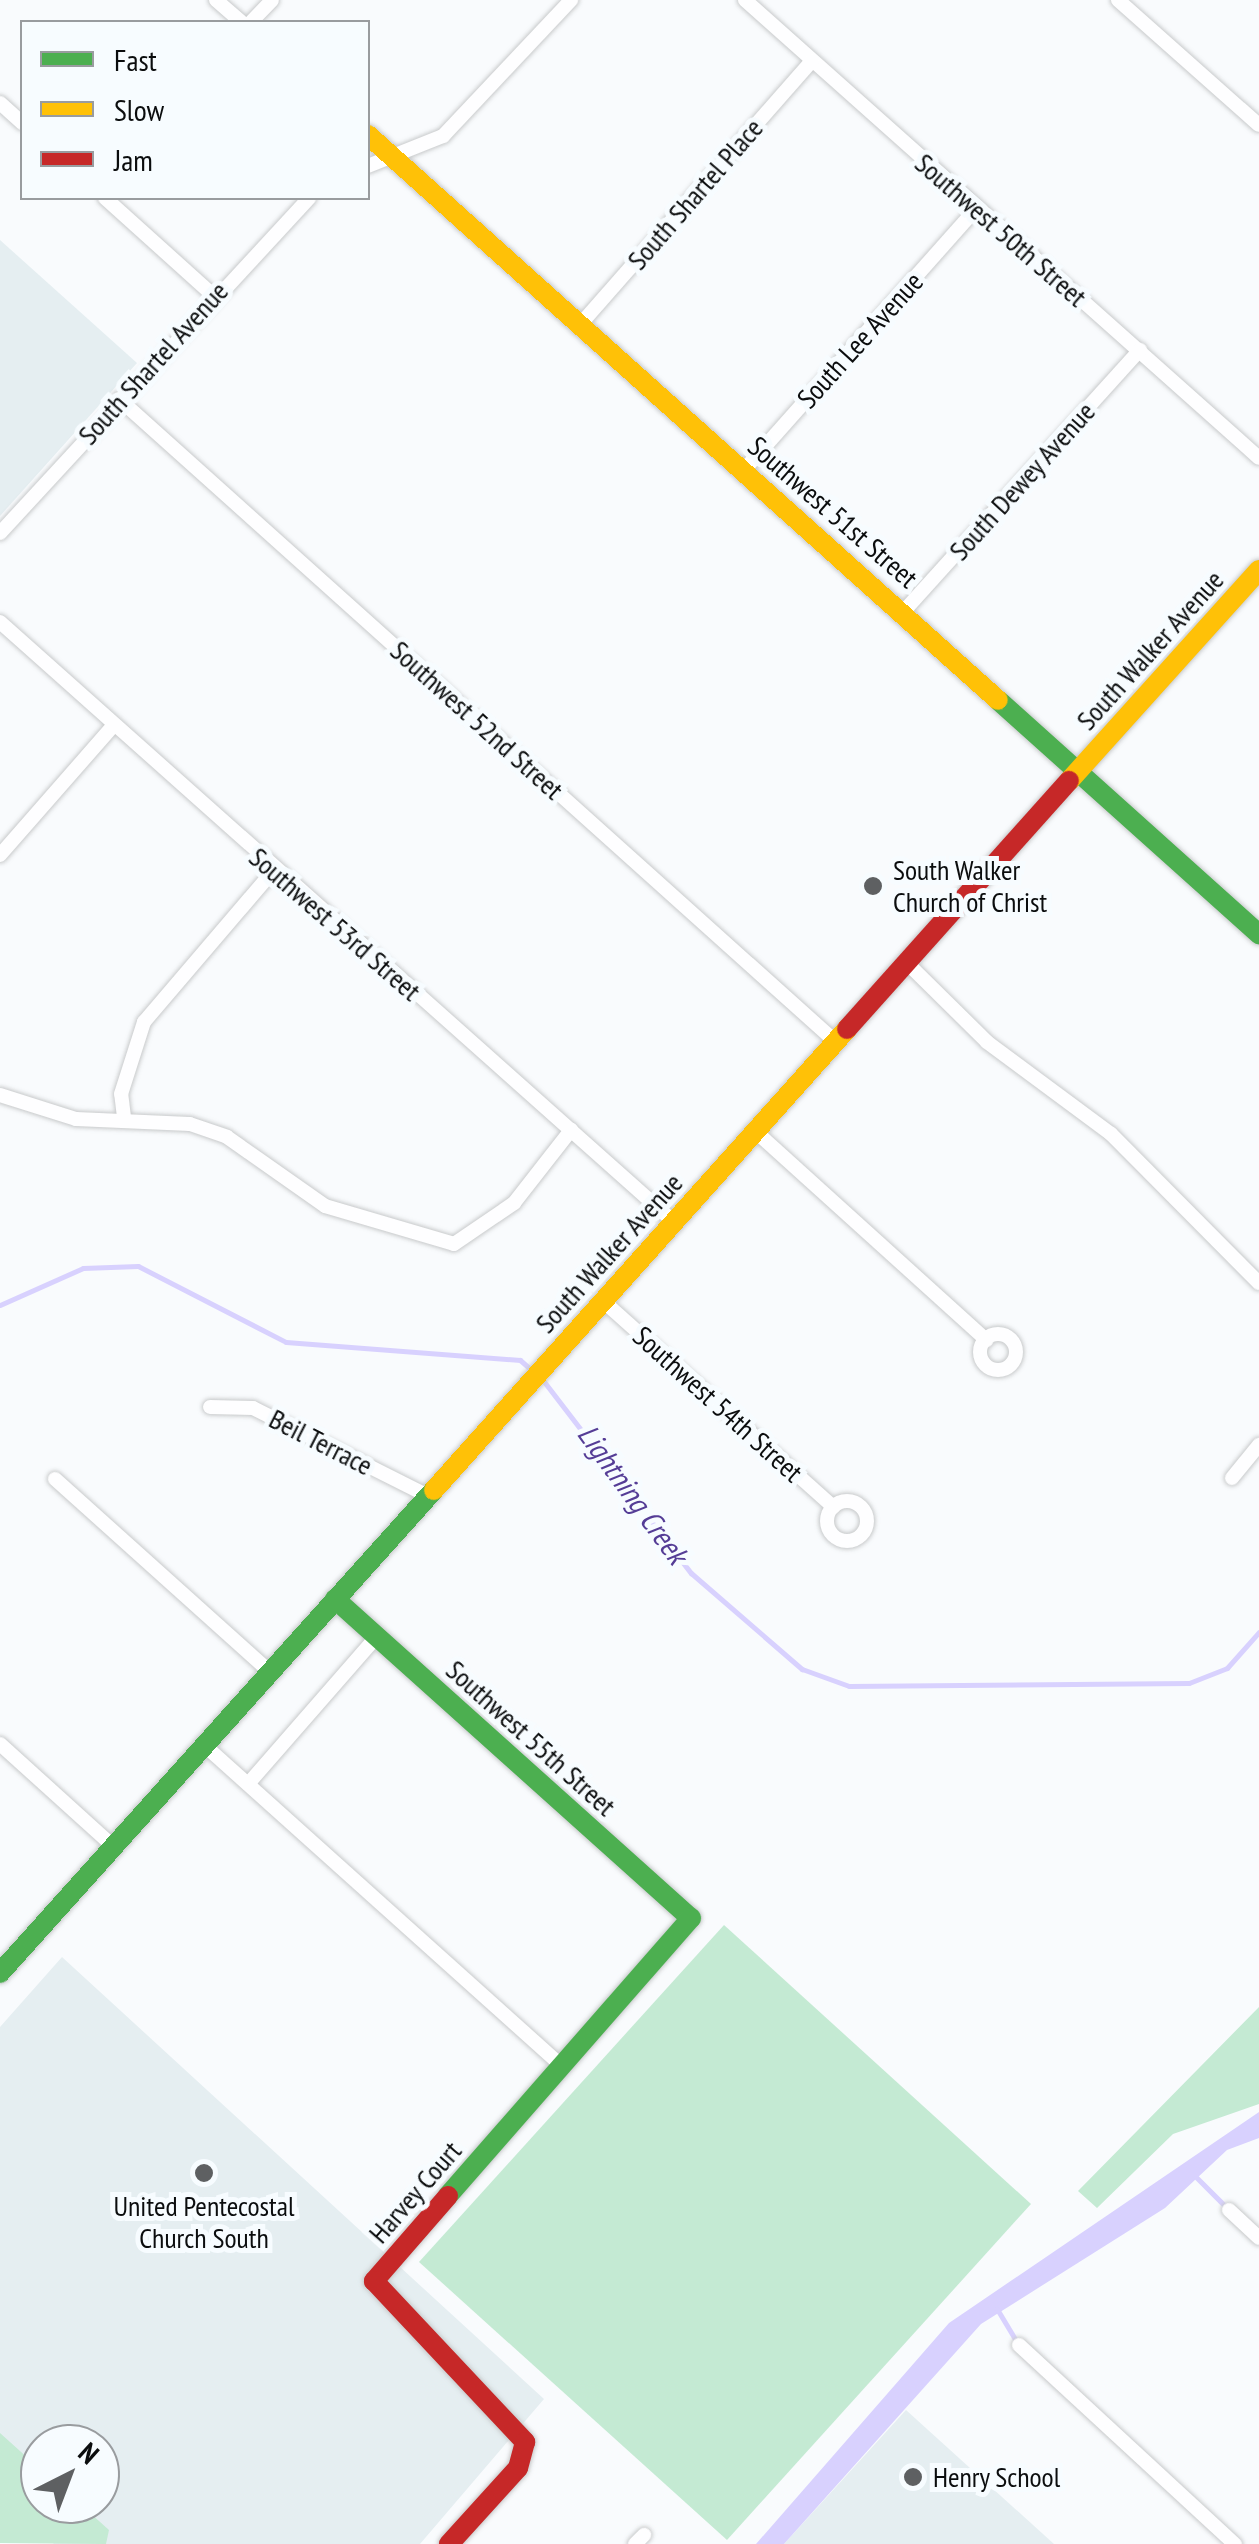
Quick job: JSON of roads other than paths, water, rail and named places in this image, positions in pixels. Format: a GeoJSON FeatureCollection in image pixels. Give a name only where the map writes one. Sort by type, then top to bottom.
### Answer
{"type":"FeatureCollection","features":[{"type":"Feature","properties":{"kind":"street"},"geometry":{"type":"LineString","coordinates":[[216,0],[239,20]]}},
{"type":"Feature","properties":{"kind":"street"},"geometry":{"type":"LineString","coordinates":[[253,20],[272,0]]}},
{"type":"Feature","properties":{"kind":"street"},"geometry":{"type":"LineString","coordinates":[[370,166],[394,160],[468,114],[571,0]]}},
{"type":"Feature","properties":{"kind":"street","name":"Southwest 50th Street"},"geometry":{"type":"LineString","coordinates":[[745,0],[1259,458]]}},
{"type":"Feature","properties":{"kind":"street"},"geometry":{"type":"LineString","coordinates":[[1118,0],[1259,126]]}},
{"type":"Feature","properties":{"kind":"street","name":"South Shartel Place"},"geometry":{"type":"LineString","coordinates":[[578,327],[812,62]]}},
{"type":"Feature","properties":{"kind":"street"},"geometry":{"type":"LineString","coordinates":[[0,103],[20,121]]}},
{"type":"Feature","properties":{"kind":"street","name":"Southwest 51st Street"},"geometry":{"type":"LineString","coordinates":[[370,137],[578,327],[1081,768],[1259,934]]}},
{"type":"Feature","properties":{"kind":"street"},"geometry":{"type":"LineString","coordinates":[[107,200],[214,296]]}},
{"type":"Feature","properties":{"kind":"street","name":"South Shartel Avenue"},"geometry":{"type":"LineString","coordinates":[[0,533],[214,296],[308,200]]}},
{"type":"Feature","properties":{"kind":"street","name":"South Lee Avenue"},"geometry":{"type":"LineString","coordinates":[[744,470],[976,209]]}},
{"type":"Feature","properties":{"kind":"street","name":"South Dewey Avenue"},"geometry":{"type":"LineString","coordinates":[[904,611],[1140,350]]}},
{"type":"Feature","properties":{"kind":"street","name":"Southwest 52nd Street"},"geometry":{"type":"LineString","coordinates":[[119,399],[836,1042]]}},
{"type":"Feature","properties":{"kind":"street","name":"South Walker Avenue"},"geometry":{"type":"LineString","coordinates":[[0,1972],[1259,570]]}},
{"type":"Feature","properties":{"kind":"street","name":"Southwest 53rd Street"},"geometry":{"type":"LineString","coordinates":[[0,622],[273,871],[674,1222]]}},
{"type":"Feature","properties":{"kind":"street"},"geometry":{"type":"LineString","coordinates":[[0,854],[114,725]]}},
{"type":"Feature","properties":{"kind":"street"},"geometry":{"type":"LineString","coordinates":[[124,1117],[121,1094],[144,1022],[273,871]]}},
{"type":"Feature","properties":{"kind":"street"},"geometry":{"type":"LineString","coordinates":[[907,962],[988,1042],[1111,1134],[1259,1283]]}},
{"type":"Feature","properties":{"kind":"street"},"geometry":{"type":"LineString","coordinates":[[0,1095],[42,1113],[124,1117],[226,1137],[325,1206],[454,1244],[514,1203],[571,1130]]}},
{"type":"Feature","properties":{"kind":"street"},"geometry":{"type":"LineString","coordinates":[[756,1131],[986,1340]]}},
{"type":"Feature","properties":{"kind":"street","name":"Southwest 54th Street"},"geometry":{"type":"LineString","coordinates":[[603,1301],[833,1507]]}},
{"type":"Feature","properties":{"kind":"street","name":"Beil Terrace"},"geometry":{"type":"LineString","coordinates":[[210,1407],[253,1408],[428,1496]]}},
{"type":"Feature","properties":{"kind":"street"},"geometry":{"type":"LineString","coordinates":[[1232,1478],[1259,1445]]}},
{"type":"Feature","properties":{"kind":"street"},"geometry":{"type":"LineString","coordinates":[[55,1479],[270,1672]]}},
{"type":"Feature","properties":{"kind":"street","name":"Southwest 55th Street"},"geometry":{"type":"LineString","coordinates":[[335,1599],[691,1918]]}},
{"type":"Feature","properties":{"kind":"street"},"geometry":{"type":"LineString","coordinates":[[248,1784],[377,1636]]}},
{"type":"Feature","properties":{"kind":"street"},"geometry":{"type":"LineString","coordinates":[[0,1744],[113,1846]]}},
{"type":"Feature","properties":{"kind":"street"},"geometry":{"type":"LineString","coordinates":[[204,1745],[562,2066]]}},
{"type":"Feature","properties":{"kind":"street","name":"Harvey Court"},"geometry":{"type":"LineString","coordinates":[[449,2544],[518,2468],[525,2442],[374,2281],[691,1918]]}},
{"type":"Feature","properties":{"kind":"street"},"geometry":{"type":"LineString","coordinates":[[1229,2210],[1259,2238]]}},
{"type":"Feature","properties":{"kind":"street"},"geometry":{"type":"LineString","coordinates":[[1018,2345],[1236,2544]]}},
{"type":"Feature","properties":{"kind":"waterway","name":"Lightning Creek"},"geometry":{"type":"LineString","coordinates":[[0,1305],[83,1268],[138,1266],[286,1342],[520,1360],[534,1372]]}},
{"type":"Feature","properties":{"kind":"waterway","name":"Lightning Creek"},"geometry":{"type":"LineString","coordinates":[[542,1379],[691,1573],[802,1669],[849,1686],[1189,1683],[1227,1668],[1259,1632]]}},
{"type":"Feature","properties":{"kind":"waterway"},"geometry":{"type":"LineString","coordinates":[[1196,2177],[1227,2208]]}},
{"type":"Feature","properties":{"kind":"waterway"},"geometry":{"type":"LineString","coordinates":[[997,2309],[1017,2342]]}},
{"type":"Feature","properties":{"kind":"place","name":"South Walker Church of Christ"},"geometry":{"type":"Point","coordinates":[873,886]}},
{"type":"Feature","properties":{"kind":"place","name":"United Pentecostal Church South"},"geometry":{"type":"Point","coordinates":[204,2173]}},
{"type":"Feature","properties":{"kind":"place","name":"Henry School"},"geometry":{"type":"Point","coordinates":[913,2477]}}]}
